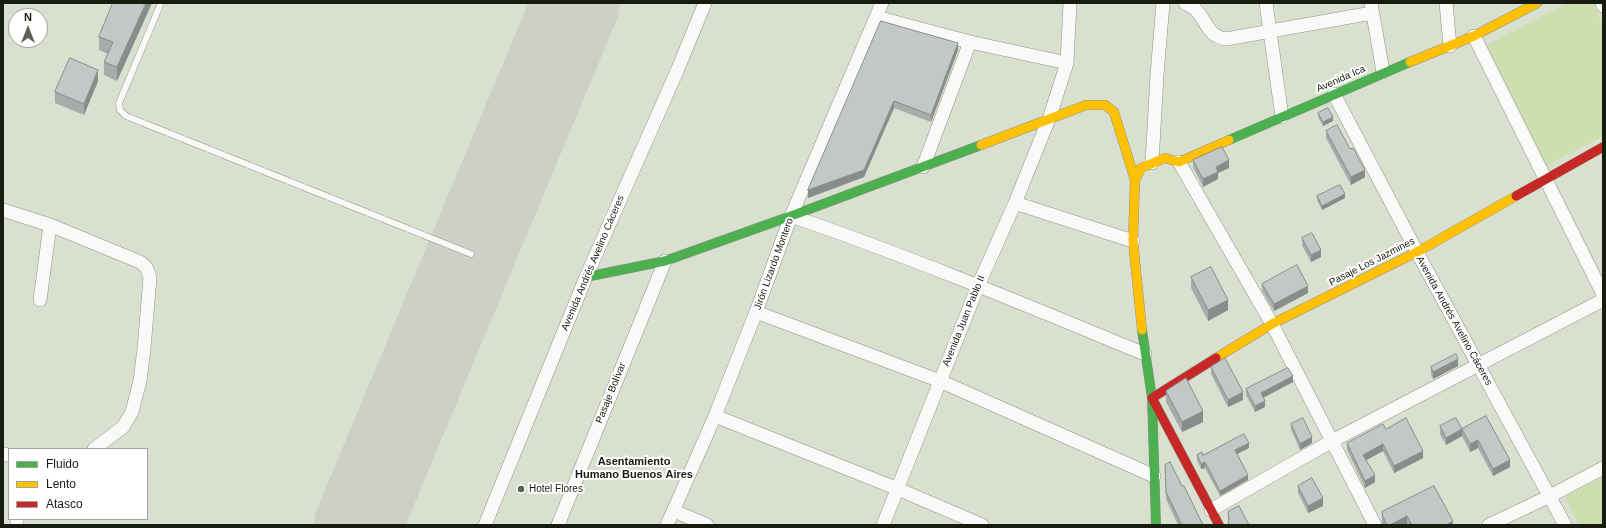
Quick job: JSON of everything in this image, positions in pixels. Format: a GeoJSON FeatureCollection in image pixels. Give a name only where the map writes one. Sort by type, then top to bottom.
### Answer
{"type":"FeatureCollection","features":[{"type":"Feature","properties":{"kind":"street","name":"Avenida Andrés Avelino Cáceres"},"geometry":{"type":"LineString","coordinates":[[485,525],[586,278],[677,71],[705,3]]}},
{"type":"Feature","properties":{"kind":"street","name":"Jirón Lizardo Montero"},"geometry":{"type":"LineString","coordinates":[[667,525],[715,416],[756,312],[791,216],[882,3]]}},
{"type":"Feature","properties":{"kind":"street","name":"Avenida Juan Pablo II"},"geometry":{"type":"LineString","coordinates":[[883,525],[978,286],[1015,203],[1049,119],[1067,63],[1070,3]]}},
{"type":"Feature","properties":{"kind":"street"},"geometry":{"type":"LineString","coordinates":[[1135,180],[1140,168],[1152,163],[1163,3]]}},
{"type":"Feature","properties":{"kind":"street"},"geometry":{"type":"LineString","coordinates":[[1185,3],[1194,8],[1212,34],[1219,38],[1226,39],[1270,31],[1371,8],[1383,72]]}},
{"type":"Feature","properties":{"kind":"street"},"geometry":{"type":"LineString","coordinates":[[1266,3],[1282,117]]}},
{"type":"Feature","properties":{"kind":"street"},"geometry":{"type":"LineString","coordinates":[[1446,3],[1450,46]]}},
{"type":"Feature","properties":{"kind":"street","name":"Avenida Ica"},"geometry":{"type":"LineString","coordinates":[[1152,163],[1165,158],[1179,162],[1383,72],[1474,36],[1537,3]]}},
{"type":"Feature","properties":{"kind":"street"},"geometry":{"type":"LineString","coordinates":[[876,17],[970,42],[1067,63]]}},
{"type":"Feature","properties":{"kind":"street"},"geometry":{"type":"LineString","coordinates":[[1474,36],[1603,294]]}},
{"type":"Feature","properties":{"kind":"street"},"geometry":{"type":"LineString","coordinates":[[923,167],[970,42]]}},
{"type":"Feature","properties":{"kind":"street","name":"Avenida Andrés Avelino Cáceres"},"geometry":{"type":"LineString","coordinates":[[1334,94],[1417,252],[1565,525]]}},
{"type":"Feature","properties":{"kind":"street"},"geometry":{"type":"LineString","coordinates":[[586,278],[665,261],[791,216],[1086,105],[1101,104],[1110,107],[1114,112],[1119,126],[1135,180],[1133,241],[1144,354],[1152,398],[1156,525]]}},
{"type":"Feature","properties":{"kind":"street","name":"Pasaje Los Jazmines"},"geometry":{"type":"LineString","coordinates":[[1152,398],[1272,324],[1417,252],[1603,147]]}},
{"type":"Feature","properties":{"kind":"street"},"geometry":{"type":"LineString","coordinates":[[1179,162],[1272,324],[1375,525]]}},
{"type":"Feature","properties":{"kind":"street"},"geometry":{"type":"LineString","coordinates":[[1015,203],[1133,241]]}},
{"type":"Feature","properties":{"kind":"street"},"geometry":{"type":"LineString","coordinates":[[3,210],[50,225],[140,262],[146,267],[150,277],[140,380],[132,412],[123,427],[95,448]]}},
{"type":"Feature","properties":{"kind":"street"},"geometry":{"type":"LineString","coordinates":[[791,216],[834,230],[978,286],[1144,354]]}},
{"type":"Feature","properties":{"kind":"street"},"geometry":{"type":"LineString","coordinates":[[40,300],[50,225]]}},
{"type":"Feature","properties":{"kind":"street","name":"Pasaje Bolívar"},"geometry":{"type":"LineString","coordinates":[[558,525],[665,261]]}},
{"type":"Feature","properties":{"kind":"street"},"geometry":{"type":"LineString","coordinates":[[1211,510],[1332,441],[1479,366],[1603,300]]}},
{"type":"Feature","properties":{"kind":"street"},"geometry":{"type":"LineString","coordinates":[[756,312],[940,381],[1154,476]]}},
{"type":"Feature","properties":{"kind":"street"},"geometry":{"type":"LineString","coordinates":[[1152,398],[1219,525]]}},
{"type":"Feature","properties":{"kind":"street"},"geometry":{"type":"LineString","coordinates":[[715,416],[898,489],[982,525]]}},
{"type":"Feature","properties":{"kind":"street"},"geometry":{"type":"LineString","coordinates":[[1489,525],[1550,496],[1603,468]]}},
{"type":"Feature","properties":{"kind":"street"},"geometry":{"type":"LineString","coordinates":[[674,511],[707,525]]}},
{"type":"Feature","properties":{"kind":"lane"},"geometry":{"type":"LineString","coordinates":[[161,3],[119,104],[120,110],[126,116],[471,254]]}},
{"type":"Feature","properties":{"kind":"green space"},"geometry":{"type":"Polygon","coordinates":[[[1567,3],[1592,3],[1603,24],[1603,136],[1546,166],[1483,47],[1567,3]]]}},
{"type":"Feature","properties":{"kind":"green space"},"geometry":{"type":"Polygon","coordinates":[[[1603,477],[1603,525],[1579,525],[1565,497],[1603,477]]]}},
{"type":"Feature","properties":{"kind":"building"},"geometry":{"type":"Polygon","coordinates":[[[113,3],[146,3],[117,67],[104,62],[113,42],[99,37],[113,3]]]}},
{"type":"Feature","properties":{"kind":"building"},"geometry":{"type":"Polygon","coordinates":[[[881,21],[958,43],[931,115],[894,101],[864,170],[808,190],[881,21]]]}},
{"type":"Feature","properties":{"kind":"building"},"geometry":{"type":"Polygon","coordinates":[[[70,58],[98,70],[84,104],[55,92],[70,58]]]}},
{"type":"Feature","properties":{"kind":"building"},"geometry":{"type":"Polygon","coordinates":[[[1328,108],[1333,117],[1323,122],[1318,113],[1328,108]]]}},
{"type":"Feature","properties":{"kind":"building"},"geometry":{"type":"Polygon","coordinates":[[[1337,125],[1350,149],[1353,148],[1365,170],[1351,177],[1326,131],[1337,125]]]}},
{"type":"Feature","properties":{"kind":"building"},"geometry":{"type":"Polygon","coordinates":[[[1222,147],[1229,160],[1216,167],[1218,172],[1203,179],[1193,160],[1222,147]]]}},
{"type":"Feature","properties":{"kind":"building"},"geometry":{"type":"Polygon","coordinates":[[[1340,185],[1345,194],[1322,206],[1317,196],[1340,185]]]}},
{"type":"Feature","properties":{"kind":"building"},"geometry":{"type":"Polygon","coordinates":[[[1312,233],[1321,250],[1311,255],[1302,238],[1312,233]]]}},
{"type":"Feature","properties":{"kind":"building"},"geometry":{"type":"Polygon","coordinates":[[[1297,265],[1308,286],[1274,304],[1262,284],[1297,265]]]}},
{"type":"Feature","properties":{"kind":"building"},"geometry":{"type":"Polygon","coordinates":[[[1211,267],[1228,300],[1208,310],[1191,277],[1211,267]]]}},
{"type":"Feature","properties":{"kind":"building"},"geometry":{"type":"Polygon","coordinates":[[[1456,354],[1458,359],[1433,372],[1431,367],[1456,354]]]}},
{"type":"Feature","properties":{"kind":"building"},"geometry":{"type":"Polygon","coordinates":[[[1225,358],[1243,392],[1228,400],[1211,367],[1225,358]]]}},
{"type":"Feature","properties":{"kind":"building"},"geometry":{"type":"Polygon","coordinates":[[[1288,368],[1293,376],[1261,393],[1265,401],[1255,406],[1246,389],[1288,368]]]}},
{"type":"Feature","properties":{"kind":"building"},"geometry":{"type":"Polygon","coordinates":[[[1186,378],[1203,411],[1182,422],[1166,391],[1186,378]]]}},
{"type":"Feature","properties":{"kind":"building"},"geometry":{"type":"Polygon","coordinates":[[[1486,416],[1510,460],[1493,469],[1478,440],[1470,444],[1462,429],[1486,416]]]}},
{"type":"Feature","properties":{"kind":"building"},"geometry":{"type":"Polygon","coordinates":[[[1303,418],[1312,437],[1300,444],[1291,424],[1303,418]]]}},
{"type":"Feature","properties":{"kind":"building"},"geometry":{"type":"Polygon","coordinates":[[[1406,418],[1423,451],[1394,466],[1383,444],[1363,455],[1375,475],[1365,481],[1347,443],[1383,424],[1386,429],[1406,418]]]}},
{"type":"Feature","properties":{"kind":"building"},"geometry":{"type":"Polygon","coordinates":[[[1456,418],[1462,429],[1446,438],[1440,426],[1456,418]]]}},
{"type":"Feature","properties":{"kind":"building"},"geometry":{"type":"Polygon","coordinates":[[[1244,434],[1249,443],[1235,450],[1248,475],[1220,491],[1205,462],[1201,464],[1197,455],[1202,452],[1203,455],[1244,434]]]}},
{"type":"Feature","properties":{"kind":"building"},"geometry":{"type":"Polygon","coordinates":[[[1170,462],[1182,486],[1184,486],[1203,525],[1182,525],[1166,492],[1165,465],[1170,462]]]}},
{"type":"Feature","properties":{"kind":"building"},"geometry":{"type":"Polygon","coordinates":[[[1312,478],[1323,498],[1308,506],[1298,486],[1312,478]]]}},
{"type":"Feature","properties":{"kind":"building"},"geometry":{"type":"Polygon","coordinates":[[[1434,486],[1453,521],[1446,525],[1412,525],[1407,516],[1390,525],[1387,525],[1382,512],[1434,486]]]}},
{"type":"Feature","properties":{"kind":"building"},"geometry":{"type":"Polygon","coordinates":[[[1239,506],[1249,525],[1229,525],[1228,512],[1239,506]]]}},
{"type":"Feature","properties":{"kind":"runway"},"geometry":{"type":"LineString","coordinates":[[358,525],[576,3]]}},
{"type":"Feature","properties":{"kind":"traffic: fast"},"geometry":{"type":"LineString","coordinates":[[1229,140],[1410,62]]}},
{"type":"Feature","properties":{"kind":"traffic: fast"},"geometry":{"type":"LineString","coordinates":[[586,277],[665,261],[981,145]]}},
{"type":"Feature","properties":{"kind":"traffic: fast"},"geometry":{"type":"LineString","coordinates":[[1142,330],[1152,398],[1156,525]]}},
{"type":"Feature","properties":{"kind":"traffic: slow"},"geometry":{"type":"LineString","coordinates":[[1410,62],[1474,36],[1537,3]]}},
{"type":"Feature","properties":{"kind":"traffic: slow"},"geometry":{"type":"LineString","coordinates":[[981,145],[1086,105],[1105,105],[1114,112],[1135,180]]}},
{"type":"Feature","properties":{"kind":"traffic: slow"},"geometry":{"type":"LineString","coordinates":[[1142,330],[1133,241],[1135,180],[1141,168],[1165,158],[1179,162],[1229,140]]}},
{"type":"Feature","properties":{"kind":"traffic: slow"},"geometry":{"type":"LineString","coordinates":[[1216,358],[1272,324],[1417,252],[1516,196]]}},
{"type":"Feature","properties":{"kind":"traffic: jam"},"geometry":{"type":"LineString","coordinates":[[1516,196],[1603,147]]}},
{"type":"Feature","properties":{"kind":"traffic: jam"},"geometry":{"type":"LineString","coordinates":[[1216,358],[1152,398],[1219,525]]}},
{"type":"Feature","properties":{"kind":"place","name":"Hotel Flores"},"geometry":{"type":"Point","coordinates":[521,489]}},
{"type":"Feature","properties":{"kind":"district","name":"Asentamiento Humano Buenos Aires"},"geometry":{"type":"Point","coordinates":[634,468]}}]}
